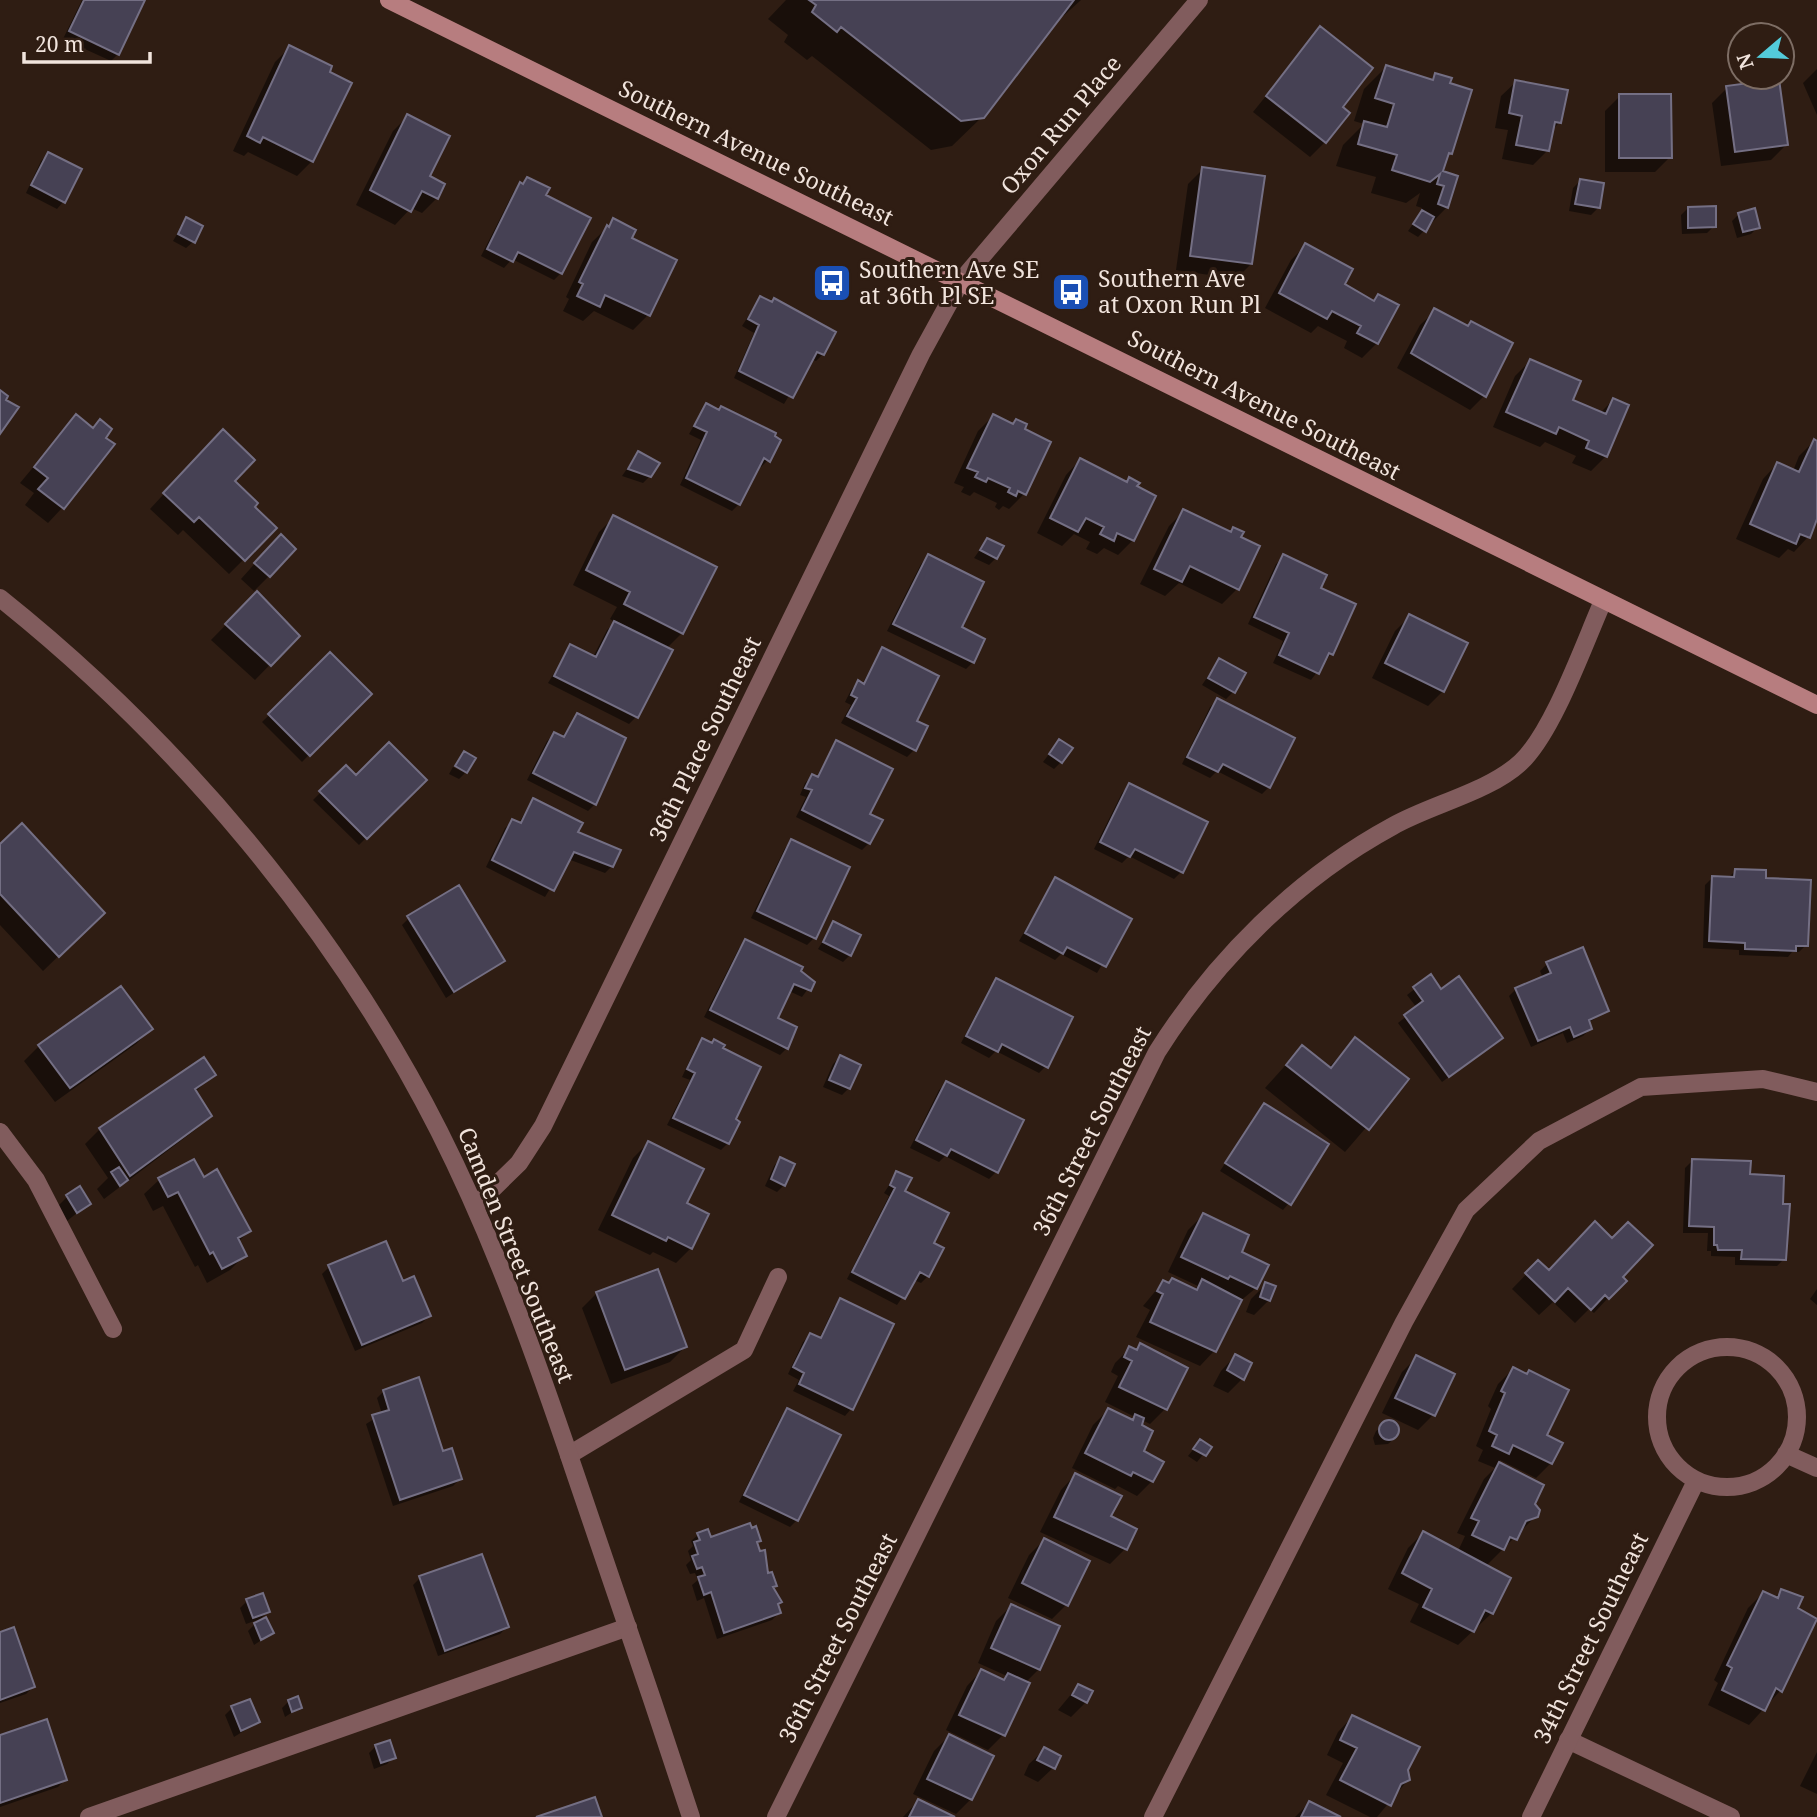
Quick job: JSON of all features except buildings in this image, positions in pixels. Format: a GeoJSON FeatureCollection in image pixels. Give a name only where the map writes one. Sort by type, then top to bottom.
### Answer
{"type":"FeatureCollection","features":[{"type":"Feature","properties":{"kind":"main road","name":"Southern Avenue Southeast"},"geometry":{"type":"LineString","coordinates":[[389,0],[1817,705]]}},
{"type":"Feature","properties":{"kind":"street","name":"Oxon Run Place"},"geometry":{"type":"LineString","coordinates":[[961,281],[1199,0]]}},
{"type":"Feature","properties":{"kind":"street","name":"36th Place Southeast"},"geometry":{"type":"LineString","coordinates":[[475,1206],[519,1163],[543,1126],[921,354],[961,281]]}},
{"type":"Feature","properties":{"kind":"street","name":"Camden Street Southeast"},"geometry":{"type":"LineString","coordinates":[[0,598],[103,687],[147,730],[209,798],[301,911],[380,1026],[438,1129],[475,1206],[522,1319],[691,1817]]}},
{"type":"Feature","properties":{"kind":"street","name":"36th Street Southeast"},"geometry":{"type":"LineString","coordinates":[[776,1817],[1157,1052],[1172,1028],[1193,999],[1252,933],[1319,875],[1390,827],[1493,781],[1522,761],[1543,734],[1603,601]]}},
{"type":"Feature","properties":{"kind":"street"},"geometry":{"type":"LineString","coordinates":[[1153,1817],[1404,1322],[1466,1210],[1539,1141],[1641,1087],[1763,1079],[1817,1092]]}},
{"type":"Feature","properties":{"kind":"street"},"geometry":{"type":"LineString","coordinates":[[0,1132],[36,1180],[113,1329]]}},
{"type":"Feature","properties":{"kind":"street"},"geometry":{"type":"LineString","coordinates":[[569,1455],[744,1350],[778,1277]]}},
{"type":"Feature","properties":{"kind":"street"},"geometry":{"type":"LineString","coordinates":[[1728,1346],[1752,1351],[1773,1364],[1789,1383],[1796,1407],[1796,1432],[1786,1454],[1769,1473],[1746,1485],[1721,1487],[1696,1481],[1680,1470],[1659,1437],[1656,1418],[1666,1381],[1682,1362],[1704,1350],[1728,1346]]}},
{"type":"Feature","properties":{"kind":"street"},"geometry":{"type":"LineString","coordinates":[[1786,1454],[1817,1468]]}},
{"type":"Feature","properties":{"kind":"street","name":"34th Street Southeast"},"geometry":{"type":"LineString","coordinates":[[1531,1817],[1696,1481]]}},
{"type":"Feature","properties":{"kind":"street"},"geometry":{"type":"LineString","coordinates":[[89,1817],[628,1627]]}},
{"type":"Feature","properties":{"kind":"street"},"geometry":{"type":"LineString","coordinates":[[1568,1740],[1731,1817]]}},
{"type":"Feature","properties":{"kind":"place","name":"Southern Ave SE at 36th Pl SE"},"geometry":{"type":"Point","coordinates":[832,283]}},
{"type":"Feature","properties":{"kind":"place","name":"Southern Ave at Oxon Run Pl"},"geometry":{"type":"Point","coordinates":[1071,292]}}]}
